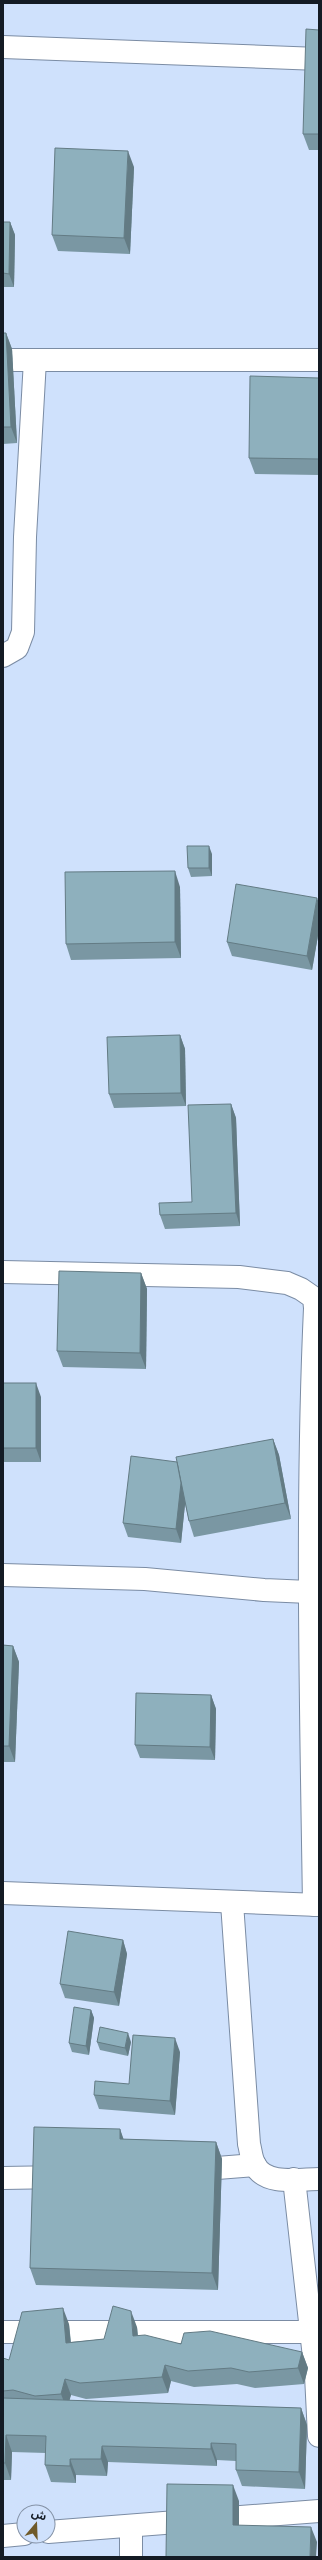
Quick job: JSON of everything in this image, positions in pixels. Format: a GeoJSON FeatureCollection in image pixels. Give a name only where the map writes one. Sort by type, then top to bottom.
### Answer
{"type":"FeatureCollection","features":[{"type":"Feature","properties":{"kind":"street"},"geometry":{"type":"LineString","coordinates":[[3,47],[319,59]]}},
{"type":"Feature","properties":{"kind":"street"},"geometry":{"type":"LineString","coordinates":[[3,360],[319,360]]}},
{"type":"Feature","properties":{"kind":"street"},"geometry":{"type":"LineString","coordinates":[[3,656],[17,648],[23,632],[25,537],[35,360]]}},
{"type":"Feature","properties":{"kind":"street"},"geometry":{"type":"LineString","coordinates":[[3,1272],[239,1277],[287,1283],[301,1289],[314,1298],[316,1308],[311,1388],[309,1592],[316,1905],[232,1903],[3,1893]]}},
{"type":"Feature","properties":{"kind":"street"},"geometry":{"type":"LineString","coordinates":[[3,1575],[145,1579],[264,1590],[309,1592]]}},
{"type":"Feature","properties":{"kind":"street"},"geometry":{"type":"LineString","coordinates":[[232,1903],[249,2144],[255,2165],[265,2176],[294,2179],[319,2179]]}},
{"type":"Feature","properties":{"kind":"street"},"geometry":{"type":"LineString","coordinates":[[171,2172],[255,2165]]}},
{"type":"Feature","properties":{"kind":"street"},"geometry":{"type":"LineString","coordinates":[[3,2178],[79,2177]]}},
{"type":"Feature","properties":{"kind":"street"},"geometry":{"type":"LineString","coordinates":[[294,2179],[311,2332],[319,2436]]}},
{"type":"Feature","properties":{"kind":"street"},"geometry":{"type":"LineString","coordinates":[[3,2332],[311,2332]]}},
{"type":"Feature","properties":{"kind":"street"},"geometry":{"type":"LineString","coordinates":[[56,2531],[319,2511]]}},
{"type":"Feature","properties":{"kind":"street"},"geometry":{"type":"LineString","coordinates":[[131,2526],[131,2557]]}},
{"type":"Feature","properties":{"kind":"street"},"geometry":{"type":"LineString","coordinates":[[3,2536],[16,2535]]}},
{"type":"Feature","properties":{"kind":"building"},"geometry":{"type":"Polygon","coordinates":[[[306,29],[319,30],[319,134],[303,134],[306,29]]]}},
{"type":"Feature","properties":{"kind":"building"},"geometry":{"type":"Polygon","coordinates":[[[55,148],[128,151],[124,238],[52,235],[55,148]]]}},
{"type":"Feature","properties":{"kind":"building"},"geometry":{"type":"Polygon","coordinates":[[[3,222],[10,222],[9,274],[3,273],[3,222]]]}},
{"type":"Feature","properties":{"kind":"building"},"geometry":{"type":"Polygon","coordinates":[[[3,333],[6,333],[11,427],[3,427],[3,333]]]}},
{"type":"Feature","properties":{"kind":"building"},"geometry":{"type":"Polygon","coordinates":[[[250,376],[319,378],[319,459],[249,458],[250,376]]]}},
{"type":"Feature","properties":{"kind":"building"},"geometry":{"type":"Polygon","coordinates":[[[187,846],[209,846],[209,868],[188,868],[187,846]]]}},
{"type":"Feature","properties":{"kind":"building"},"geometry":{"type":"Polygon","coordinates":[[[175,871],[175,942],[66,944],[65,872],[175,871]]]}},
{"type":"Feature","properties":{"kind":"building"},"geometry":{"type":"Polygon","coordinates":[[[236,884],[317,898],[307,956],[227,942],[236,884]]]}},
{"type":"Feature","properties":{"kind":"building"},"geometry":{"type":"Polygon","coordinates":[[[180,1035],[181,1093],[109,1094],[107,1037],[180,1035]]]}},
{"type":"Feature","properties":{"kind":"building"},"geometry":{"type":"Polygon","coordinates":[[[231,1104],[236,1213],[160,1215],[159,1203],[192,1202],[188,1105],[231,1104]]]}},
{"type":"Feature","properties":{"kind":"building"},"geometry":{"type":"Polygon","coordinates":[[[59,1271],[141,1273],[140,1353],[57,1351],[59,1271]]]}},
{"type":"Feature","properties":{"kind":"building"},"geometry":{"type":"Polygon","coordinates":[[[3,1383],[36,1383],[36,1448],[3,1448],[3,1383]]]}},
{"type":"Feature","properties":{"kind":"building"},"geometry":{"type":"Polygon","coordinates":[[[273,1439],[285,1503],[189,1521],[176,1457],[273,1439]]]}},
{"type":"Feature","properties":{"kind":"building"},"geometry":{"type":"Polygon","coordinates":[[[131,1456],[177,1462],[181,1483],[176,1529],[123,1523],[131,1456]]]}},
{"type":"Feature","properties":{"kind":"building"},"geometry":{"type":"Polygon","coordinates":[[[3,1645],[13,1646],[9,1746],[3,1746],[3,1645]]]}},
{"type":"Feature","properties":{"kind":"building"},"geometry":{"type":"Polygon","coordinates":[[[136,1693],[211,1695],[210,1747],[135,1745],[136,1693]]]}},
{"type":"Feature","properties":{"kind":"building"},"geometry":{"type":"Polygon","coordinates":[[[68,1931],[123,1940],[114,1992],[60,1984],[68,1931]]]}},
{"type":"Feature","properties":{"kind":"building"},"geometry":{"type":"Polygon","coordinates":[[[74,2007],[91,2010],[86,2046],[69,2043],[74,2007]]]}},
{"type":"Feature","properties":{"kind":"building"},"geometry":{"type":"Polygon","coordinates":[[[100,2027],[128,2033],[125,2048],[97,2042],[100,2027]]]}},
{"type":"Feature","properties":{"kind":"building"},"geometry":{"type":"Polygon","coordinates":[[[133,2035],[175,2038],[170,2101],[94,2095],[95,2081],[129,2084],[133,2035]]]}},
{"type":"Feature","properties":{"kind":"building"},"geometry":{"type":"Polygon","coordinates":[[[34,2127],[120,2129],[120,2139],[216,2142],[212,2273],[30,2268],[34,2127]]]}},
{"type":"Feature","properties":{"kind":"building"},"geometry":{"type":"Polygon","coordinates":[[[113,2306],[131,2311],[133,2336],[145,2335],[181,2344],[184,2333],[210,2331],[302,2352],[298,2368],[249,2372],[231,2368],[188,2371],[165,2365],[162,2377],[80,2383],[65,2379],[61,2394],[35,2396],[13,2390],[3,2391],[3,2358],[9,2360],[22,2312],[63,2308],[66,2343],[104,2339],[113,2306]]]}},
{"type":"Feature","properties":{"kind":"building"},"geometry":{"type":"Polygon","coordinates":[[[3,2398],[301,2408],[299,2472],[236,2470],[236,2444],[211,2443],[211,2449],[102,2446],[101,2459],[70,2459],[70,2466],[45,2465],[46,2436],[6,2435],[5,2463],[3,2463],[3,2398]]]}},
{"type":"Feature","properties":{"kind":"building"},"geometry":{"type":"Polygon","coordinates":[[[167,2484],[233,2485],[233,2525],[311,2527],[310,2557],[166,2557],[167,2484]]]}}]}
